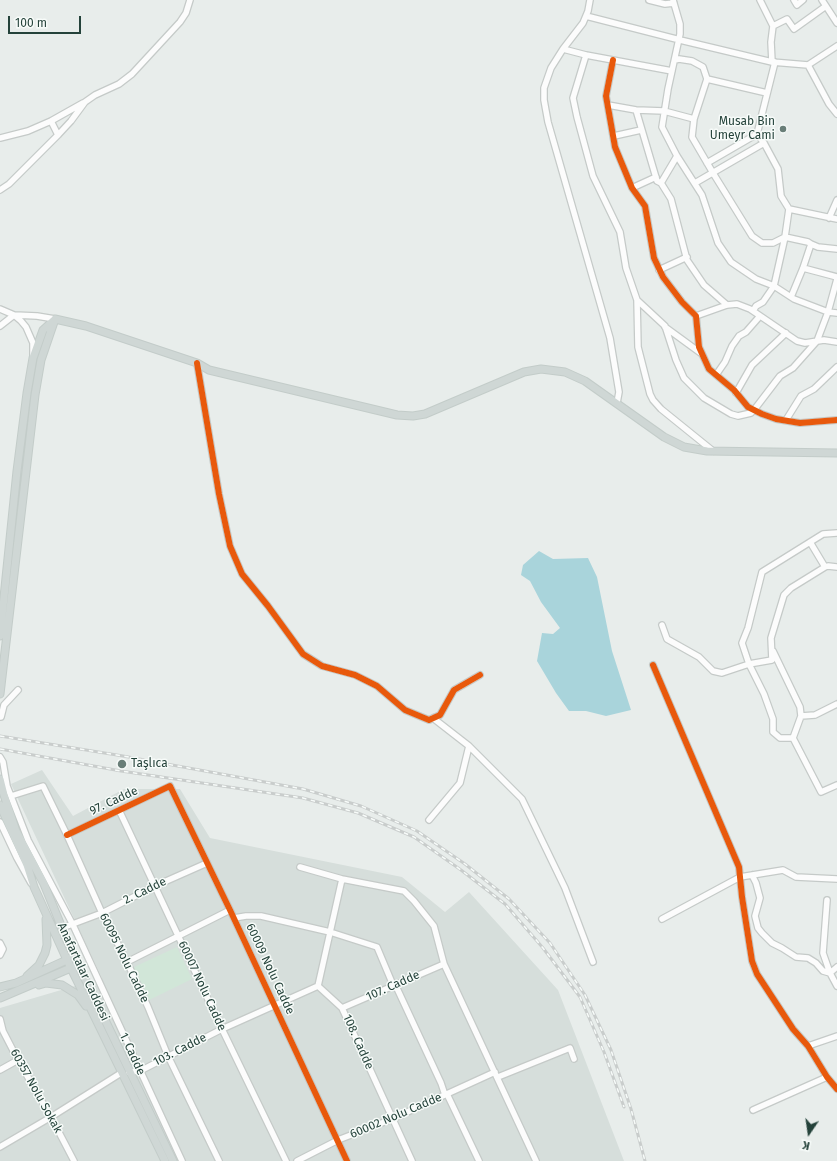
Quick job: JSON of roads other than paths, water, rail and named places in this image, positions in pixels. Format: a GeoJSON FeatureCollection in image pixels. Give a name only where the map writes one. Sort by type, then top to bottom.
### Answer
{"type":"FeatureCollection","features":[{"type":"Feature","properties":{"kind":"main road"},"geometry":{"type":"LineString","coordinates":[[55,319],[86,326],[197,363],[209,370],[397,415],[413,416],[425,414],[524,372],[541,369],[565,372],[585,381],[664,437],[684,447],[713,451],[837,453]]}},
{"type":"Feature","properties":{"kind":"main road"},"geometry":{"type":"LineString","coordinates":[[0,636],[18,463],[33,358],[43,330],[55,319]]}},
{"type":"Feature","properties":{"kind":"main road"},"geometry":{"type":"LineString","coordinates":[[0,694],[35,395],[41,360],[55,319]]}},
{"type":"Feature","properties":{"kind":"main road","name":"Anafartalar Caddesi"},"geometry":{"type":"LineString","coordinates":[[0,779],[16,831],[44,884],[78,964],[173,1161]]}},
{"type":"Feature","properties":{"kind":"main road","name":"Anafartalar Caddesi"},"geometry":{"type":"LineString","coordinates":[[0,805],[27,865],[45,913],[70,968],[121,1073],[140,1107],[164,1161]]}},
{"type":"Feature","properties":{"kind":"main road"},"geometry":{"type":"LineString","coordinates":[[21,981],[39,965],[45,953],[47,933],[45,913]]}},
{"type":"Feature","properties":{"kind":"main road"},"geometry":{"type":"LineString","coordinates":[[0,987],[21,981],[75,956]]}},
{"type":"Feature","properties":{"kind":"main road"},"geometry":{"type":"LineString","coordinates":[[0,998],[24,989],[78,964]]}},
{"type":"Feature","properties":{"kind":"main road"},"geometry":{"type":"LineString","coordinates":[[24,989],[46,984],[62,985],[78,995],[94,1016]]}},
{"type":"Feature","properties":{"kind":"street"},"geometry":{"type":"LineString","coordinates":[[0,138],[28,131],[51,121],[95,95],[118,84],[132,74],[180,22],[186,13],[190,0]]}},
{"type":"Feature","properties":{"kind":"street"},"geometry":{"type":"LineString","coordinates":[[590,0],[583,23],[562,49],[551,68],[544,88],[544,100],[548,122],[610,338],[619,392],[617,403]]}},
{"type":"Feature","properties":{"kind":"street"},"geometry":{"type":"LineString","coordinates":[[649,0],[664,4],[673,1],[680,24],[680,40],[672,71],[662,127],[677,156],[702,195],[718,243],[732,262],[756,279],[774,286],[791,297],[828,312],[837,313]]}},
{"type":"Feature","properties":{"kind":"street"},"geometry":{"type":"LineString","coordinates":[[707,163],[757,134],[774,62],[771,42],[773,26],[760,0]]}},
{"type":"Feature","properties":{"kind":"street"},"geometry":{"type":"LineString","coordinates":[[794,0],[797,5],[803,0]]}},
{"type":"Feature","properties":{"kind":"street"},"geometry":{"type":"LineString","coordinates":[[822,0],[837,23]]}},
{"type":"Feature","properties":{"kind":"street"},"geometry":{"type":"LineString","coordinates":[[773,26],[787,19],[794,29],[826,6]]}},
{"type":"Feature","properties":{"kind":"street"},"geometry":{"type":"LineString","coordinates":[[586,16],[774,62],[808,65],[837,46]]}},
{"type":"Feature","properties":{"kind":"street"},"geometry":{"type":"LineString","coordinates":[[562,49],[672,71]]}},
{"type":"Feature","properties":{"kind":"street"},"geometry":{"type":"LineString","coordinates":[[586,55],[573,98],[575,110],[593,176],[620,232],[626,268],[636,300],[638,347],[653,400],[675,421],[713,451]]}},
{"type":"Feature","properties":{"kind":"street"},"geometry":{"type":"LineString","coordinates":[[675,60],[679,59],[699,63],[703,67],[707,79],[694,119],[692,137],[752,236],[762,243],[773,243],[784,238],[808,242],[818,247],[837,250]]}},
{"type":"Feature","properties":{"kind":"street"},"geometry":{"type":"LineString","coordinates":[[613,60],[606,96],[615,147],[632,188],[645,206],[654,258],[659,270],[663,278],[677,296],[696,316],[699,347],[709,369],[748,406],[762,414],[800,423],[837,420]]}},
{"type":"Feature","properties":{"kind":"street"},"geometry":{"type":"LineString","coordinates":[[808,65],[829,104],[837,114]]}},
{"type":"Feature","properties":{"kind":"street"},"geometry":{"type":"LineString","coordinates":[[707,79],[767,93]]}},
{"type":"Feature","properties":{"kind":"street"},"geometry":{"type":"LineString","coordinates":[[0,190],[9,184],[58,135],[85,102]]}},
{"type":"Feature","properties":{"kind":"street"},"geometry":{"type":"LineString","coordinates":[[608,105],[636,110],[664,111],[694,119]]}},
{"type":"Feature","properties":{"kind":"street"},"geometry":{"type":"LineString","coordinates":[[636,110],[657,181],[661,183],[671,199],[688,260],[704,285],[727,305]]}},
{"type":"Feature","properties":{"kind":"street"},"geometry":{"type":"LineString","coordinates":[[51,121],[58,135]]}},
{"type":"Feature","properties":{"kind":"street"},"geometry":{"type":"LineString","coordinates":[[614,136],[641,130]]}},
{"type":"Feature","properties":{"kind":"street"},"geometry":{"type":"LineString","coordinates":[[753,311],[756,306],[763,302],[774,286],[789,209],[781,196],[778,169],[764,143],[757,134]]}},
{"type":"Feature","properties":{"kind":"street"},"geometry":{"type":"LineString","coordinates":[[695,183],[764,143]]}},
{"type":"Feature","properties":{"kind":"street"},"geometry":{"type":"LineString","coordinates":[[661,183],[677,156]]}},
{"type":"Feature","properties":{"kind":"street"},"geometry":{"type":"LineString","coordinates":[[632,188],[656,177]]}},
{"type":"Feature","properties":{"kind":"street"},"geometry":{"type":"LineString","coordinates":[[829,218],[837,200]]}},
{"type":"Feature","properties":{"kind":"street"},"geometry":{"type":"LineString","coordinates":[[789,209],[837,219]]}},
{"type":"Feature","properties":{"kind":"street"},"geometry":{"type":"LineString","coordinates":[[791,297],[811,244]]}},
{"type":"Feature","properties":{"kind":"street"},"geometry":{"type":"LineString","coordinates":[[659,270],[687,257]]}},
{"type":"Feature","properties":{"kind":"street"},"geometry":{"type":"LineString","coordinates":[[665,326],[676,360],[684,378],[704,398],[731,414],[738,416],[750,413],[754,410],[780,376],[793,368],[817,341],[828,312],[837,278],[803,268]]}},
{"type":"Feature","properties":{"kind":"street"},"geometry":{"type":"LineString","coordinates":[[636,300],[665,326],[702,354]]}},
{"type":"Feature","properties":{"kind":"street"},"geometry":{"type":"LineString","coordinates":[[696,316],[727,305],[737,304],[753,311],[797,341],[805,343],[824,340],[837,342]]}},
{"type":"Feature","properties":{"kind":"street"},"geometry":{"type":"LineString","coordinates":[[0,310],[14,315],[21,320],[26,327],[33,343],[33,358]]}},
{"type":"Feature","properties":{"kind":"street"},"geometry":{"type":"LineString","coordinates":[[0,326],[14,315],[37,316],[55,319]]}},
{"type":"Feature","properties":{"kind":"street"},"geometry":{"type":"LineString","coordinates":[[716,374],[725,362],[732,346],[739,336],[746,332],[760,316]]}},
{"type":"Feature","properties":{"kind":"street"},"geometry":{"type":"LineString","coordinates":[[736,393],[752,365],[786,333]]}},
{"type":"Feature","properties":{"kind":"street"},"geometry":{"type":"LineString","coordinates":[[197,363],[219,494],[230,546],[242,574],[268,606],[303,654],[322,666],[356,675],[377,686],[404,710],[429,720],[440,715],[454,690],[480,675]]}},
{"type":"Feature","properties":{"kind":"street"},"geometry":{"type":"LineString","coordinates":[[786,420],[801,396],[814,389],[837,367]]}},
{"type":"Feature","properties":{"kind":"street"},"geometry":{"type":"LineString","coordinates":[[793,738],[780,738],[773,732],[773,719],[764,694],[749,664],[742,643],[748,628],[762,572],[823,534],[837,533]]}},
{"type":"Feature","properties":{"kind":"street"},"geometry":{"type":"LineString","coordinates":[[810,542],[824,568]]}},
{"type":"Feature","properties":{"kind":"street"},"geometry":{"type":"LineString","coordinates":[[662,625],[667,639],[699,657],[713,671],[722,673],[749,664],[772,660],[771,638],[784,595],[791,588],[824,568],[828,566],[837,567]]}},
{"type":"Feature","properties":{"kind":"street"},"geometry":{"type":"LineString","coordinates":[[772,648],[800,707],[801,716],[793,738],[821,792],[837,785]]}},
{"type":"Feature","properties":{"kind":"street"},"geometry":{"type":"LineString","coordinates":[[653,665],[739,867],[752,961],[757,974],[793,1029],[808,1046],[827,1077],[837,1089]]}},
{"type":"Feature","properties":{"kind":"street"},"geometry":{"type":"LineString","coordinates":[[0,717],[4,705],[18,690]]}},
{"type":"Feature","properties":{"kind":"street"},"geometry":{"type":"LineString","coordinates":[[801,716],[815,716],[837,704]]}},
{"type":"Feature","properties":{"kind":"street"},"geometry":{"type":"LineString","coordinates":[[433,718],[469,746],[522,799],[565,888],[593,962]]}},
{"type":"Feature","properties":{"kind":"street"},"geometry":{"type":"LineString","coordinates":[[429,820],[460,783],[469,746]]}},
{"type":"Feature","properties":{"kind":"street","name":"1. Cadde"},"geometry":{"type":"LineString","coordinates":[[0,758],[3,762],[7,786],[28,840],[73,925],[182,1161]]}},
{"type":"Feature","properties":{"kind":"street","name":"60095 Nolu Cadde"},"geometry":{"type":"LineString","coordinates":[[11,796],[43,786],[102,913],[148,1007],[168,1056],[219,1161]]}},
{"type":"Feature","properties":{"kind":"street","name":"97. Cadde"},"geometry":{"type":"LineString","coordinates":[[67,835],[170,786]]}},
{"type":"Feature","properties":{"kind":"street","name":"60009 Nolu Cadde"},"geometry":{"type":"LineString","coordinates":[[170,786],[234,918],[347,1161]]}},
{"type":"Feature","properties":{"kind":"street","name":"60007 Nolu Cadde"},"geometry":{"type":"LineString","coordinates":[[119,810],[286,1161]]}},
{"type":"Feature","properties":{"kind":"street"},"geometry":{"type":"LineString","coordinates":[[0,822],[24,872],[34,887]]}},
{"type":"Feature","properties":{"kind":"street","name":"2. Cadde"},"geometry":{"type":"LineString","coordinates":[[62,928],[102,913],[155,886],[207,863]]}},
{"type":"Feature","properties":{"kind":"street"},"geometry":{"type":"LineString","coordinates":[[300,867],[342,879],[404,891],[434,926],[444,964],[536,1161]]}},
{"type":"Feature","properties":{"kind":"street"},"geometry":{"type":"LineString","coordinates":[[662,919],[740,877],[783,870],[796,877],[837,879]]}},
{"type":"Feature","properties":{"kind":"street"},"geometry":{"type":"LineString","coordinates":[[752,875],[760,898],[755,916],[758,928],[762,934],[772,943],[796,957],[808,958],[816,963],[823,971],[830,973]]}},
{"type":"Feature","properties":{"kind":"street"},"geometry":{"type":"LineString","coordinates":[[318,986],[342,879]]}},
{"type":"Feature","properties":{"kind":"street"},"geometry":{"type":"LineString","coordinates":[[826,900],[823,953],[830,973],[837,986]]}},
{"type":"Feature","properties":{"kind":"street"},"geometry":{"type":"LineString","coordinates":[[126,962],[230,910]]}},
{"type":"Feature","properties":{"kind":"street"},"geometry":{"type":"LineString","coordinates":[[234,918],[261,916],[330,932],[377,947],[479,1161]]}},
{"type":"Feature","properties":{"kind":"street"},"geometry":{"type":"LineString","coordinates":[[0,943],[3,949],[0,955]]}},
{"type":"Feature","properties":{"kind":"street","name":"107. Cadde"},"geometry":{"type":"LineString","coordinates":[[342,1008],[444,964]]}},
{"type":"Feature","properties":{"kind":"street"},"geometry":{"type":"LineString","coordinates":[[830,973],[837,967]]}},
{"type":"Feature","properties":{"kind":"street","name":"103. Cadde"},"geometry":{"type":"LineString","coordinates":[[129,1072],[140,1071],[222,1029],[318,986]]}},
{"type":"Feature","properties":{"kind":"street","name":"108. Cadde"},"geometry":{"type":"LineString","coordinates":[[318,986],[342,1008],[412,1161]]}},
{"type":"Feature","properties":{"kind":"street","name":"60357 Nolu Sokak"},"geometry":{"type":"LineString","coordinates":[[0,1019],[3,1031],[18,1060],[51,1117],[74,1161]]}},
{"type":"Feature","properties":{"kind":"street"},"geometry":{"type":"LineString","coordinates":[[808,1046],[837,1036]]}},
{"type":"Feature","properties":{"kind":"street","name":"60002 Nolu Cadde"},"geometry":{"type":"LineString","coordinates":[[297,1161],[338,1140],[392,1119],[446,1094],[496,1074],[570,1048],[574,1059]]}},
{"type":"Feature","properties":{"kind":"street"},"geometry":{"type":"LineString","coordinates":[[0,1070],[18,1060]]}},
{"type":"Feature","properties":{"kind":"street"},"geometry":{"type":"LineString","coordinates":[[0,1147],[121,1073]]}},
{"type":"Feature","properties":{"kind":"street"},"geometry":{"type":"LineString","coordinates":[[753,1110],[827,1077]]}},
{"type":"Feature","properties":{"kind":"water"},"geometry":{"type":"Polygon","coordinates":[[[539,551],[553,559],[588,558],[597,577],[612,651],[631,710],[606,716],[586,711],[569,711],[556,693],[537,661],[542,633],[553,634],[560,628],[541,602],[530,581],[521,575],[523,565],[539,551]]]}},
{"type":"Feature","properties":{"kind":"railway"},"geometry":{"type":"LineString","coordinates":[[0,736],[123,756],[303,789],[361,806],[417,831],[465,864],[509,899],[550,943],[585,995],[611,1050],[631,1109],[645,1161]]}},
{"type":"Feature","properties":{"kind":"railway"},"geometry":{"type":"LineString","coordinates":[[0,749],[121,771],[303,798],[358,813],[414,837],[461,870],[505,904],[543,948],[580,997],[604,1052],[624,1107]]}},
{"type":"Feature","properties":{"kind":"place","name":"Musab Bin Umeyr Cami"},"geometry":{"type":"Point","coordinates":[783,129]}},
{"type":"Feature","properties":{"kind":"place","name":"Taşlıca"},"geometry":{"type":"Point","coordinates":[122,764]}}]}
